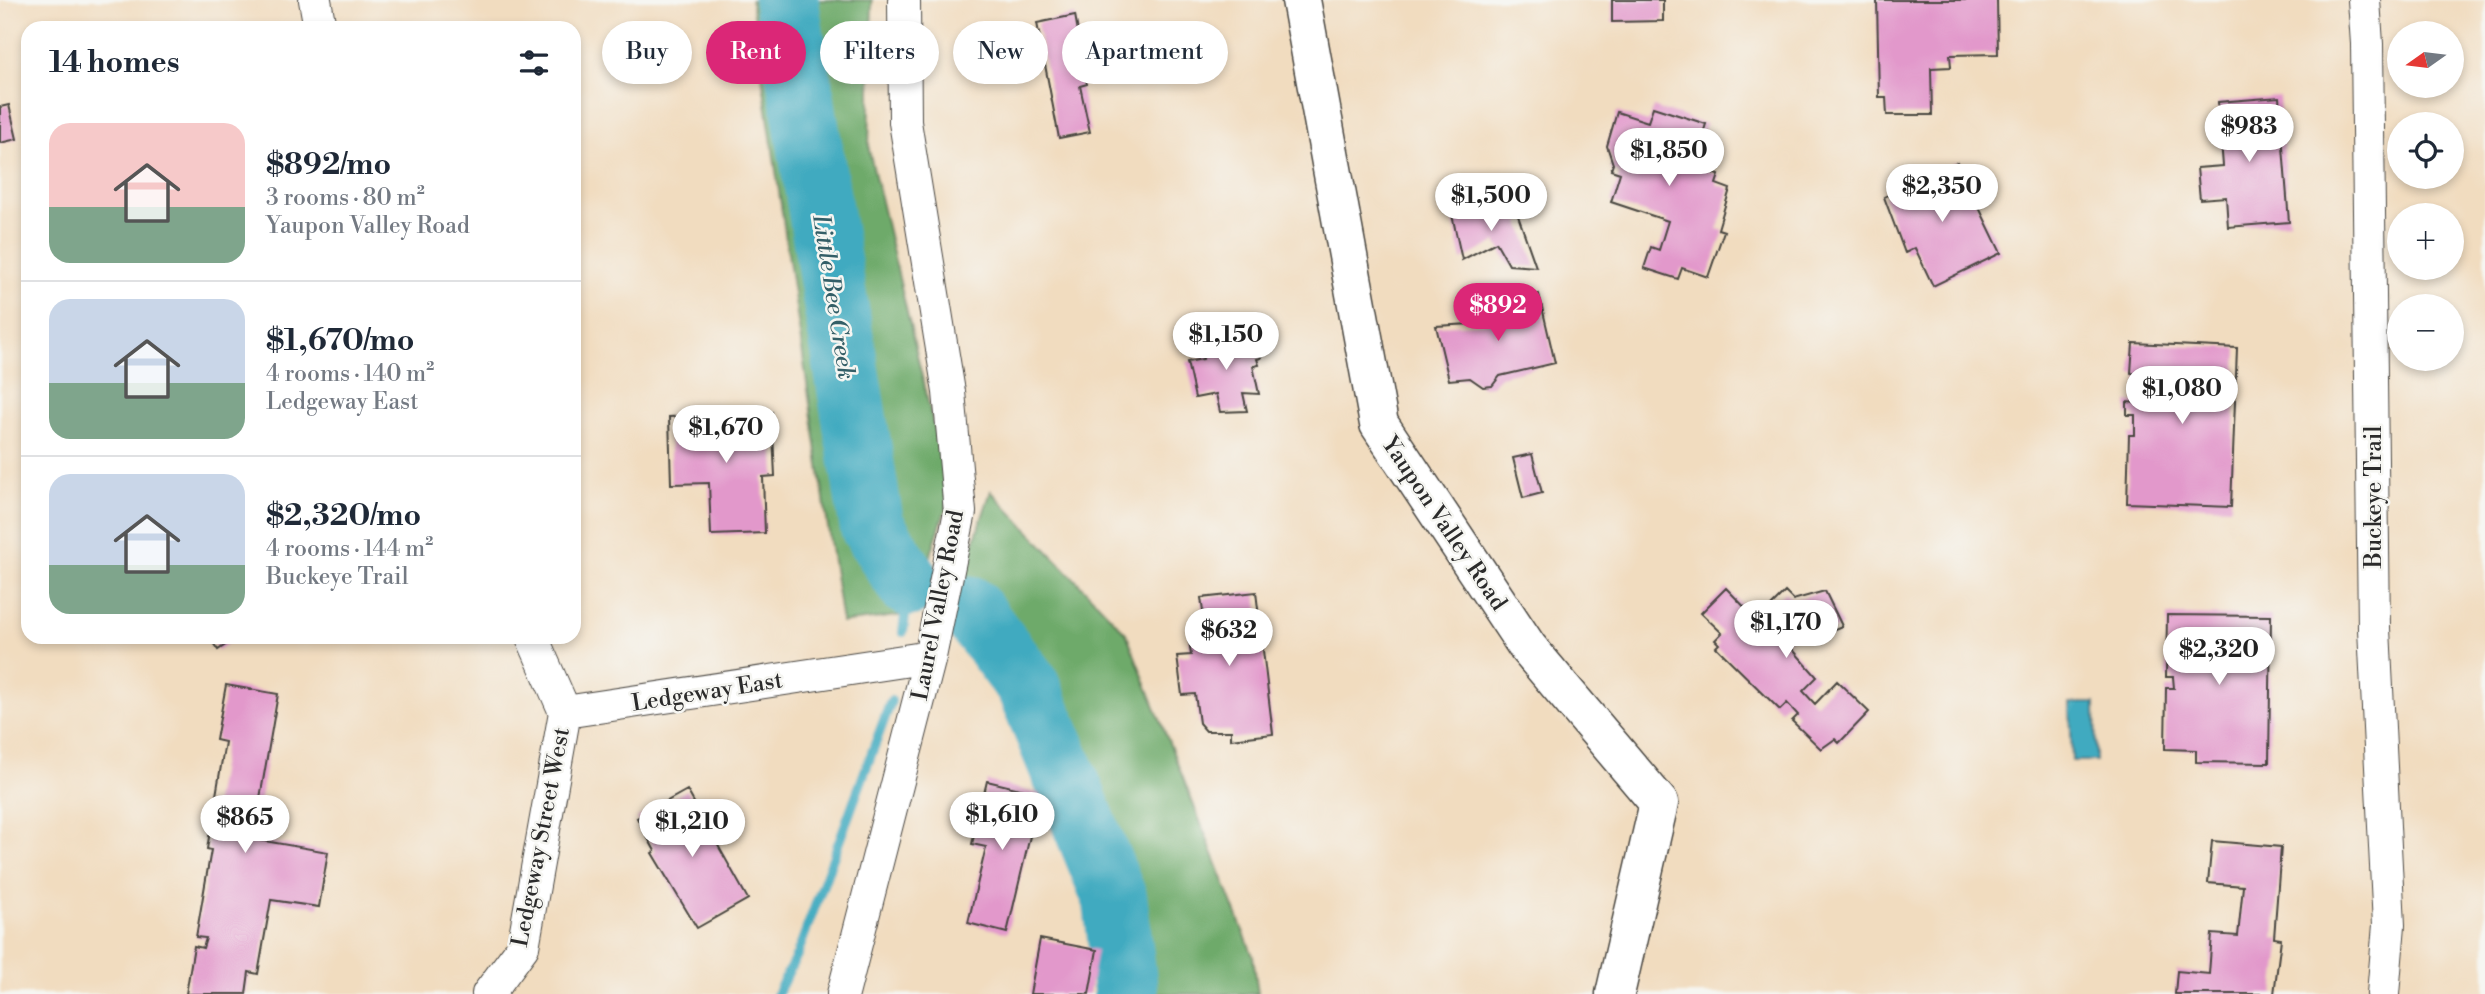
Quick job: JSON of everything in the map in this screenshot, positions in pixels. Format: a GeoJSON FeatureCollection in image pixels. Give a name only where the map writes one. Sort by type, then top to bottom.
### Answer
{"type":"FeatureCollection","features":[{"type":"Feature","properties":{"kind":"street"},"geometry":{"type":"LineString","coordinates":[[315,0],[319,21]]}},
{"type":"Feature","properties":{"kind":"street","name":"Laurel Valley Road"},"geometry":{"type":"LineString","coordinates":[[842,994],[930,657],[960,512],[949,392],[905,122],[904,0]]}},
{"type":"Feature","properties":{"kind":"street","name":"Yaupon Valley Road"},"geometry":{"type":"LineString","coordinates":[[1301,0],[1379,424],[1528,648],[1659,803],[1615,994]]}},
{"type":"Feature","properties":{"kind":"street","name":"Buckeye Trail"},"geometry":{"type":"LineString","coordinates":[[2364,0],[2367,44],[2374,629],[2389,925],[2383,994]]}},
{"type":"Feature","properties":{"kind":"street"},"geometry":{"type":"LineString","coordinates":[[535,644],[565,712]]}},
{"type":"Feature","properties":{"kind":"street","name":"Ledgeway East"},"geometry":{"type":"LineString","coordinates":[[565,712],[930,657]]}},
{"type":"Feature","properties":{"kind":"street","name":"Ledgeway Street West"},"geometry":{"type":"LineString","coordinates":[[488,994],[523,947],[565,712]]}},
{"type":"Feature","properties":{"kind":"green space"},"geometry":{"type":"Polygon","coordinates":[[[751,0],[872,0],[872,21],[820,21],[820,84],[870,84],[869,150],[950,496],[911,614],[842,623],[763,84],[806,84],[806,21],[754,21],[751,0]]]}},
{"type":"Feature","properties":{"kind":"green space"},"geometry":{"type":"Polygon","coordinates":[[[991,491],[1126,633],[1253,956],[1258,994],[1113,994],[1101,903],[986,623],[951,610],[991,491]]]}},
{"type":"Feature","properties":{"kind":"water"},"geometry":{"type":"Polygon","coordinates":[[[2070,703],[2095,703],[2096,761],[2072,761],[2070,703]]]}},
{"type":"Feature","properties":{"kind":"building"},"geometry":{"type":"Polygon","coordinates":[[[1612,0],[1663,0],[1663,21],[1612,22],[1612,0]]]}},
{"type":"Feature","properties":{"kind":"building"},"geometry":{"type":"Polygon","coordinates":[[[1877,0],[1997,0],[1998,54],[1950,55],[1951,67],[1931,68],[1932,115],[1887,115],[1886,97],[1879,97],[1877,0]]]}},
{"type":"Feature","properties":{"kind":"building"},"geometry":{"type":"Polygon","coordinates":[[[1075,15],[1076,21],[1062,21],[1062,84],[1087,84],[1080,86],[1090,132],[1059,138],[1048,80],[1046,21],[1075,15]]]}},
{"type":"Feature","properties":{"kind":"building"},"geometry":{"type":"Polygon","coordinates":[[[2279,97],[2289,222],[2228,227],[2226,197],[2200,199],[2197,168],[2223,166],[2218,102],[2279,97]]]}},
{"type":"Feature","properties":{"kind":"building"},"geometry":{"type":"Polygon","coordinates":[[[9,105],[17,139],[0,143],[0,107],[9,105]]]}},
{"type":"Feature","properties":{"kind":"building"},"geometry":{"type":"Polygon","coordinates":[[[1653,107],[1706,124],[1693,166],[1719,175],[1716,184],[1730,189],[1718,229],[1724,231],[1708,277],[1682,268],[1678,279],[1644,268],[1651,247],[1659,250],[1668,221],[1611,202],[1620,173],[1611,170],[1613,164],[1607,146],[1617,112],[1648,122],[1653,107]]]}},
{"type":"Feature","properties":{"kind":"building"},"geometry":{"type":"Polygon","coordinates":[[[1957,162],[2001,253],[1933,286],[1915,248],[1905,253],[1884,197],[1957,162]]]}},
{"type":"Feature","properties":{"kind":"building"},"geometry":{"type":"Polygon","coordinates":[[[1449,201],[1517,213],[1536,267],[1509,265],[1496,242],[1462,260],[1449,201]]]}},
{"type":"Feature","properties":{"kind":"building"},"geometry":{"type":"Polygon","coordinates":[[[1539,294],[1555,363],[1500,376],[1492,386],[1483,387],[1470,378],[1449,380],[1436,326],[1489,323],[1486,307],[1539,294]]]}},
{"type":"Feature","properties":{"kind":"building"},"geometry":{"type":"Polygon","coordinates":[[[1257,339],[1261,358],[1257,359],[1259,365],[1253,366],[1259,394],[1243,393],[1247,411],[1220,412],[1216,394],[1195,398],[1187,362],[1203,359],[1199,342],[1257,339]]]}},
{"type":"Feature","properties":{"kind":"building"},"geometry":{"type":"Polygon","coordinates":[[[2133,343],[2237,348],[2231,507],[2127,503],[2129,435],[2135,435],[2135,415],[2127,415],[2127,402],[2136,403],[2137,374],[2131,373],[2133,343]]]}},
{"type":"Feature","properties":{"kind":"building"},"geometry":{"type":"Polygon","coordinates":[[[772,412],[775,476],[763,477],[765,533],[711,535],[709,483],[671,484],[669,417],[772,412]]]}},
{"type":"Feature","properties":{"kind":"building"},"geometry":{"type":"Polygon","coordinates":[[[1532,454],[1542,493],[1523,498],[1513,458],[1532,454]]]}},
{"type":"Feature","properties":{"kind":"building"},"geometry":{"type":"Polygon","coordinates":[[[1726,588],[1760,623],[1772,611],[1769,608],[1785,592],[1793,600],[1825,591],[1842,626],[1825,633],[1822,626],[1805,633],[1802,626],[1786,642],[1817,677],[1803,691],[1815,704],[1837,681],[1869,712],[1839,743],[1835,739],[1821,749],[1792,721],[1798,715],[1787,703],[1780,710],[1716,647],[1719,644],[1715,640],[1722,633],[1701,613],[1726,588]]]}},
{"type":"Feature","properties":{"kind":"building"},"geometry":{"type":"Polygon","coordinates":[[[1256,592],[1273,734],[1231,739],[1231,731],[1206,731],[1199,723],[1195,694],[1182,695],[1177,656],[1191,655],[1189,640],[1196,634],[1206,632],[1201,598],[1256,592]]]}},
{"type":"Feature","properties":{"kind":"building"},"geometry":{"type":"Polygon","coordinates":[[[2167,615],[2271,616],[2269,763],[2196,762],[2196,750],[2165,749],[2166,688],[2174,688],[2173,677],[2166,677],[2167,615]]]}},
{"type":"Feature","properties":{"kind":"building"},"geometry":{"type":"Polygon","coordinates":[[[214,644],[227,644],[218,650],[214,644]]]}},
{"type":"Feature","properties":{"kind":"building"},"geometry":{"type":"Polygon","coordinates":[[[226,685],[278,694],[253,839],[328,852],[319,907],[271,900],[258,974],[249,972],[246,994],[186,994],[194,946],[203,948],[206,938],[196,937],[225,742],[216,740],[226,685]]]}},
{"type":"Feature","properties":{"kind":"building"},"geometry":{"type":"Polygon","coordinates":[[[987,781],[1040,794],[1007,933],[968,923],[986,847],[972,844],[987,781]]]}},
{"type":"Feature","properties":{"kind":"building"},"geometry":{"type":"Polygon","coordinates":[[[687,790],[748,899],[697,928],[652,853],[655,851],[637,818],[687,790]]]}},
{"type":"Feature","properties":{"kind":"building"},"geometry":{"type":"Polygon","coordinates":[[[2212,841],[2281,847],[2274,938],[2281,939],[2274,994],[2175,994],[2177,971],[2209,974],[2212,934],[2238,936],[2243,886],[2208,883],[2212,841]]]}},
{"type":"Feature","properties":{"kind":"building"},"geometry":{"type":"Polygon","coordinates":[[[1040,939],[1097,950],[1089,994],[1030,994],[1040,939]]]}},
{"type":"Feature","properties":{"kind":"waterway","name":"Little Bee Creek"},"geometry":{"type":"LineString","coordinates":[[786,0],[872,526],[909,584]]}},
{"type":"Feature","properties":{"kind":"waterway"},"geometry":{"type":"LineString","coordinates":[[903,632],[909,584]]}},
{"type":"Feature","properties":{"kind":"waterway","name":"Little Bee Creek"},"geometry":{"type":"LineString","coordinates":[[969,608],[1028,686],[1115,899],[1126,994]]}},
{"type":"Feature","properties":{"kind":"waterway"},"geometry":{"type":"LineString","coordinates":[[777,994],[797,955],[891,701]]}}]}
